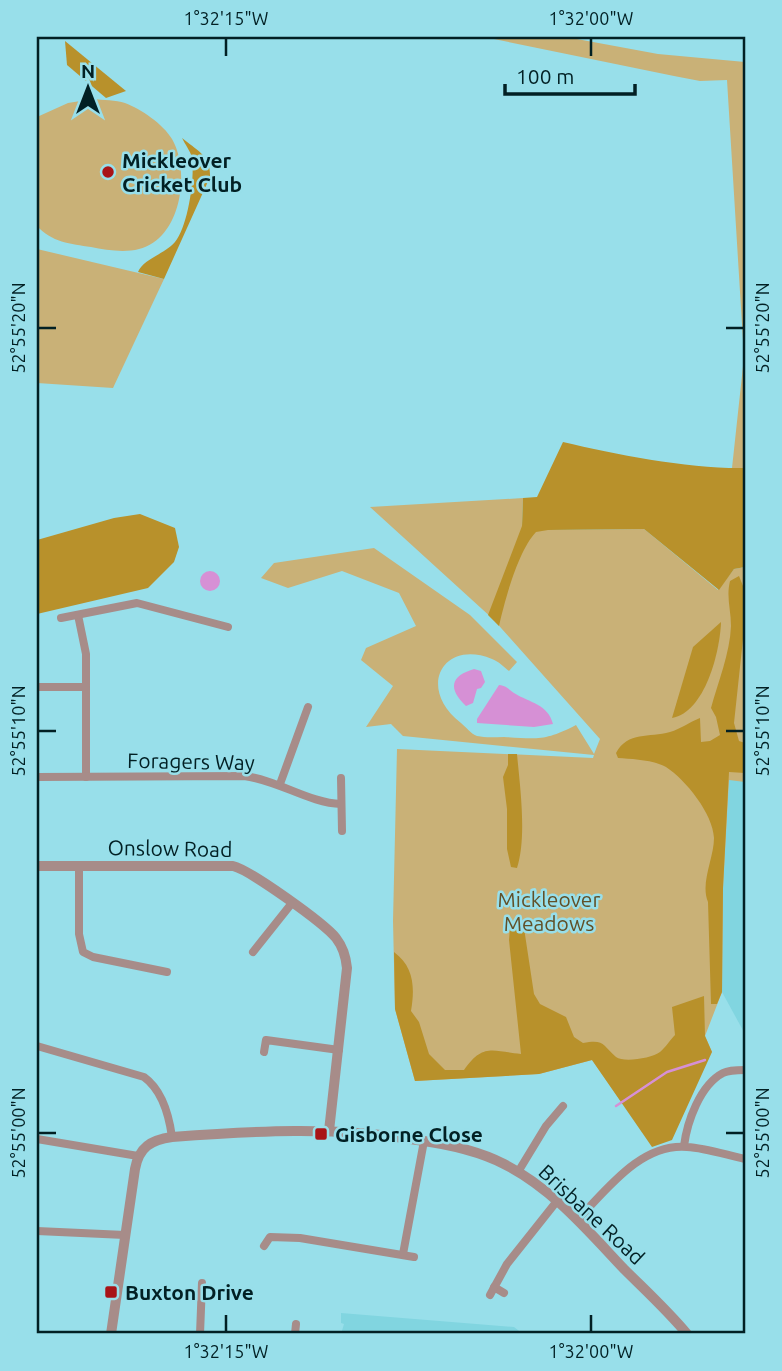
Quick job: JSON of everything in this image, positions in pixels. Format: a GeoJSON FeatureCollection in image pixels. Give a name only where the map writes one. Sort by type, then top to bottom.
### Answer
{"type":"FeatureCollection","features":[{"type":"Feature","properties":{"kind":"street"},"geometry":{"type":"LineString","coordinates":[[61,618],[137,603],[228,627]]}},
{"type":"Feature","properties":{"kind":"street"},"geometry":{"type":"LineString","coordinates":[[78,615],[86,654],[86,777]]}},
{"type":"Feature","properties":{"kind":"street"},"geometry":{"type":"LineString","coordinates":[[37,687],[86,687]]}},
{"type":"Feature","properties":{"kind":"street"},"geometry":{"type":"LineString","coordinates":[[280,784],[308,707]]}},
{"type":"Feature","properties":{"kind":"street","name":"Foragers Way"},"geometry":{"type":"LineString","coordinates":[[37,777],[244,776],[280,784],[321,801],[341,804]]}},
{"type":"Feature","properties":{"kind":"street"},"geometry":{"type":"LineString","coordinates":[[341,778],[342,831]]}},
{"type":"Feature","properties":{"kind":"street","name":"Onslow Road"},"geometry":{"type":"LineString","coordinates":[[37,866],[233,866],[253,875],[327,929],[344,953],[347,976],[329,1130]]}},
{"type":"Feature","properties":{"kind":"street"},"geometry":{"type":"LineString","coordinates":[[79,866],[79,942],[83,952],[93,957],[156,965],[167,972]]}},
{"type":"Feature","properties":{"kind":"street"},"geometry":{"type":"LineString","coordinates":[[255,945],[292,903]]}},
{"type":"Feature","properties":{"kind":"street"},"geometry":{"type":"LineString","coordinates":[[264,1052],[266,1041],[339,1050]]}},
{"type":"Feature","properties":{"kind":"street"},"geometry":{"type":"LineString","coordinates":[[37,1046],[144,1077],[161,1097],[172,1137]]}},
{"type":"Feature","properties":{"kind":"street"},"geometry":{"type":"LineString","coordinates":[[684,1146],[689,1124],[710,1083],[724,1072],[745,1070]]}},
{"type":"Feature","properties":{"kind":"street"},"geometry":{"type":"LineString","coordinates":[[518,1172],[563,1105]]}},
{"type":"Feature","properties":{"kind":"street"},"geometry":{"type":"LineString","coordinates":[[544,1110],[552,1118]]}},
{"type":"Feature","properties":{"kind":"street"},"geometry":{"type":"LineString","coordinates":[[111,1334],[138,1156],[143,1148],[155,1140],[172,1137],[279,1130],[329,1130]]}},
{"type":"Feature","properties":{"kind":"street","name":"Brisbane Road"},"geometry":{"type":"LineString","coordinates":[[329,1130],[424,1141],[477,1152],[518,1172],[557,1201],[577,1220],[687,1334]]}},
{"type":"Feature","properties":{"kind":"street"},"geometry":{"type":"LineString","coordinates":[[37,1139],[138,1156]]}},
{"type":"Feature","properties":{"kind":"street"},"geometry":{"type":"LineString","coordinates":[[403,1254],[424,1141]]}},
{"type":"Feature","properties":{"kind":"street"},"geometry":{"type":"LineString","coordinates":[[577,1220],[638,1161],[664,1149],[684,1146],[745,1159]]}},
{"type":"Feature","properties":{"kind":"street"},"geometry":{"type":"LineString","coordinates":[[504,1293],[492,1291],[507,1264],[557,1201]]}},
{"type":"Feature","properties":{"kind":"street"},"geometry":{"type":"LineString","coordinates":[[37,1231],[125,1235]]}},
{"type":"Feature","properties":{"kind":"street"},"geometry":{"type":"LineString","coordinates":[[264,1246],[270,1237],[300,1238],[414,1257]]}},
{"type":"Feature","properties":{"kind":"street"},"geometry":{"type":"LineString","coordinates":[[200,1334],[202,1283]]}},
{"type":"Feature","properties":{"kind":"street"},"geometry":{"type":"LineString","coordinates":[[189,1320],[200,1320]]}},
{"type":"Feature","properties":{"kind":"street"},"geometry":{"type":"LineString","coordinates":[[295,1334],[296,1324]]}},
{"type":"Feature","properties":{"kind":"shaded area"},"geometry":{"type":"Polygon","coordinates":[[[65,41],[126,91],[106,98],[67,65],[65,41]]]}},
{"type":"Feature","properties":{"kind":"shaded area"},"geometry":{"type":"Polygon","coordinates":[[[182,138],[205,158],[210,177],[164,279],[138,272],[144,264],[175,242],[184,225],[190,201],[193,166],[192,157],[182,138]]]}},
{"type":"Feature","properties":{"kind":"shaded area"},"geometry":{"type":"Polygon","coordinates":[[[563,442],[654,460],[745,468],[745,567],[734,569],[719,590],[644,529],[536,532],[518,563],[499,626],[488,615],[522,526],[523,498],[537,497],[563,442]]]}},
{"type":"Feature","properties":{"kind":"shaded area"},"geometry":{"type":"Polygon","coordinates":[[[140,514],[175,528],[179,547],[174,562],[148,588],[37,614],[37,540],[114,518],[140,514]]]}},
{"type":"Feature","properties":{"kind":"shaded area"},"geometry":{"type":"Polygon","coordinates":[[[210,571],[217,574],[220,581],[217,588],[210,591],[203,588],[200,581],[203,574],[210,571]]]}},
{"type":"Feature","properties":{"kind":"shaded area"},"geometry":{"type":"Polygon","coordinates":[[[739,576],[745,591],[745,639],[734,723],[739,741],[745,743],[745,773],[729,772],[723,888],[722,992],[717,1004],[711,1004],[706,879],[714,838],[709,819],[690,789],[666,767],[649,761],[618,758],[616,753],[633,738],[670,732],[700,718],[701,742],[710,741],[720,735],[711,708],[730,636],[730,581],[739,576]]]}},
{"type":"Feature","properties":{"kind":"shaded area"},"geometry":{"type":"Polygon","coordinates":[[[721,622],[714,664],[702,693],[684,713],[672,718],[693,647],[721,622]]]}},
{"type":"Feature","properties":{"kind":"shaded area"},"geometry":{"type":"Polygon","coordinates":[[[745,628],[745,1034],[722,992],[723,888],[729,780],[745,628]]]}},
{"type":"Feature","properties":{"kind":"shaded area"},"geometry":{"type":"Polygon","coordinates":[[[474,669],[481,671],[485,682],[477,689],[473,703],[466,706],[456,694],[454,684],[460,675],[474,669]]]}},
{"type":"Feature","properties":{"kind":"shaded area"},"geometry":{"type":"Polygon","coordinates":[[[499,685],[543,708],[553,724],[534,727],[477,723],[499,685]]]}},
{"type":"Feature","properties":{"kind":"shaded area"},"geometry":{"type":"Polygon","coordinates":[[[508,754],[517,754],[521,796],[522,842],[517,868],[511,867],[507,849],[507,809],[503,777],[508,765],[508,754]]]}},
{"type":"Feature","properties":{"kind":"shaded area"},"geometry":{"type":"Polygon","coordinates":[[[515,922],[523,923],[534,994],[540,1004],[566,1017],[574,1037],[583,1043],[599,1043],[620,1059],[638,1059],[660,1052],[675,1035],[672,1007],[704,996],[705,1036],[712,1052],[672,1140],[652,1147],[592,1060],[539,1074],[415,1081],[395,1009],[394,952],[406,964],[412,978],[411,1011],[419,1022],[429,1054],[445,1070],[464,1070],[483,1052],[521,1054],[509,940],[510,927],[515,922]]]}},
{"type":"Feature","properties":{"kind":"shaded area"},"geometry":{"type":"Polygon","coordinates":[[[341,1313],[514,1327],[523,1334],[341,1334],[344,1324],[341,1323],[341,1313]]]}},
{"type":"Feature","properties":{"kind":"green space"},"geometry":{"type":"Polygon","coordinates":[[[484,37],[566,37],[658,54],[745,62],[745,468],[732,468],[744,357],[727,80],[700,81],[484,37]]]}},
{"type":"Feature","properties":{"kind":"green space","name":"Mickleover Cricket Club"},"geometry":{"type":"Polygon","coordinates":[[[93,99],[121,102],[145,113],[168,133],[178,153],[181,186],[173,219],[165,232],[153,243],[139,249],[115,251],[69,243],[49,236],[37,226],[37,117],[68,103],[93,99]]]}},
{"type":"Feature","properties":{"kind":"green space"},"geometry":{"type":"Polygon","coordinates":[[[37,249],[164,279],[113,388],[37,383],[37,249]]]}},
{"type":"Feature","properties":{"kind":"green space","name":"Mickleover Meadows"},"geometry":{"type":"Polygon","coordinates":[[[523,498],[522,526],[548,530],[644,529],[718,590],[734,569],[745,567],[745,782],[729,780],[723,888],[722,992],[705,1036],[712,1052],[620,1100],[592,1060],[539,1074],[415,1081],[395,1009],[393,921],[397,749],[593,758],[594,755],[403,736],[391,724],[366,727],[393,686],[361,660],[366,648],[416,626],[399,593],[342,571],[288,588],[261,578],[274,563],[374,548],[470,615],[517,662],[509,671],[492,659],[475,655],[460,656],[449,661],[441,670],[438,682],[440,695],[447,709],[469,730],[480,737],[534,738],[556,734],[576,725],[594,754],[600,739],[493,619],[370,507],[523,498]]]}},
{"type":"Feature","properties":{"kind":"waterway"},"geometry":{"type":"LineString","coordinates":[[616,1106],[667,1072],[705,1060]]}},
{"type":"Feature","properties":{"kind":"place","name":"Mickleover Cricket Club"},"geometry":{"type":"Point","coordinates":[108,172]}},
{"type":"Feature","properties":{"kind":"place","name":"Gisborne Close"},"geometry":{"type":"Point","coordinates":[321,1134]}},
{"type":"Feature","properties":{"kind":"place","name":"Buxton Drive"},"geometry":{"type":"Point","coordinates":[111,1292]}}]}
